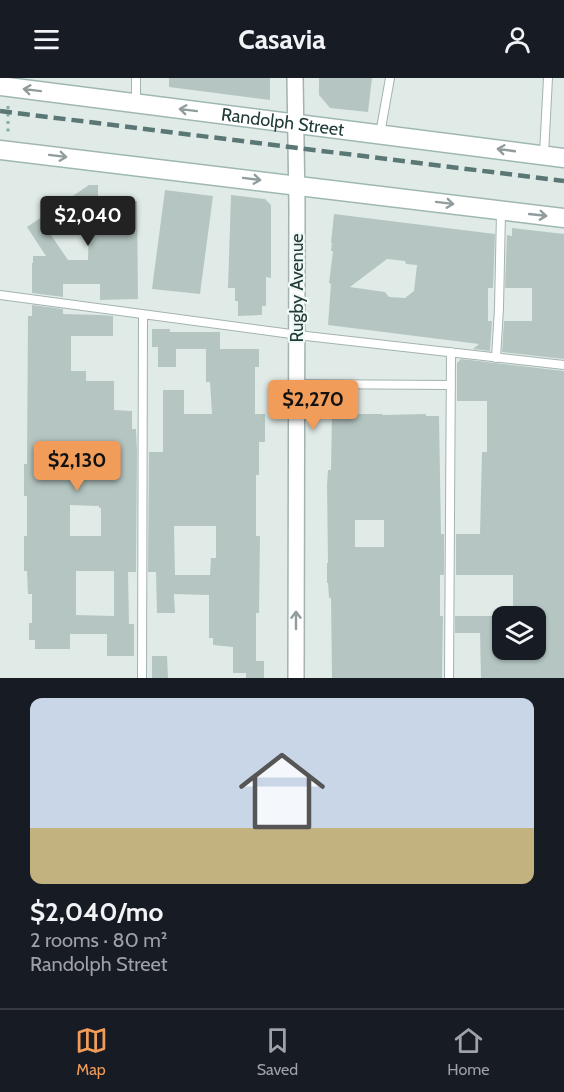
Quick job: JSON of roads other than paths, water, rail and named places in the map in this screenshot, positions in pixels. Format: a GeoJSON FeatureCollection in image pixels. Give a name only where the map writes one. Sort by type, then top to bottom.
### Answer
{"type":"FeatureCollection","features":[{"type":"Feature","properties":{"kind":"street","name":"Rugby Avenue"},"geometry":{"type":"LineString","coordinates":[[295,78],[297,185],[296,678]]}},
{"type":"Feature","properties":{"kind":"street","name":"Randolph Street"},"geometry":{"type":"LineString","coordinates":[[4,95],[136,103],[564,158]]}},
{"type":"Feature","properties":{"kind":"street"},"geometry":{"type":"LineString","coordinates":[[4,142],[297,185],[564,218]]}},
{"type":"Feature","properties":{"kind":"lane"},"geometry":{"type":"LineString","coordinates":[[136,78],[136,103]]}},
{"type":"Feature","properties":{"kind":"lane"},"geometry":{"type":"LineString","coordinates":[[380,134],[390,78]]}},
{"type":"Feature","properties":{"kind":"lane"},"geometry":{"type":"LineString","coordinates":[[544,156],[548,78]]}},
{"type":"Feature","properties":{"kind":"lane"},"geometry":{"type":"LineString","coordinates":[[496,358],[501,210]]}},
{"type":"Feature","properties":{"kind":"lane"},"geometry":{"type":"LineString","coordinates":[[0,295],[297,335],[564,365]]}},
{"type":"Feature","properties":{"kind":"lane"},"geometry":{"type":"LineString","coordinates":[[142,678],[143,315]]}},
{"type":"Feature","properties":{"kind":"lane"},"geometry":{"type":"LineString","coordinates":[[449,678],[451,352]]}},
{"type":"Feature","properties":{"kind":"lane"},"geometry":{"type":"LineString","coordinates":[[297,384],[451,386]]}},
{"type":"Feature","properties":{"kind":"railway"},"geometry":{"type":"LineString","coordinates":[[0,111],[564,181]]}}]}
